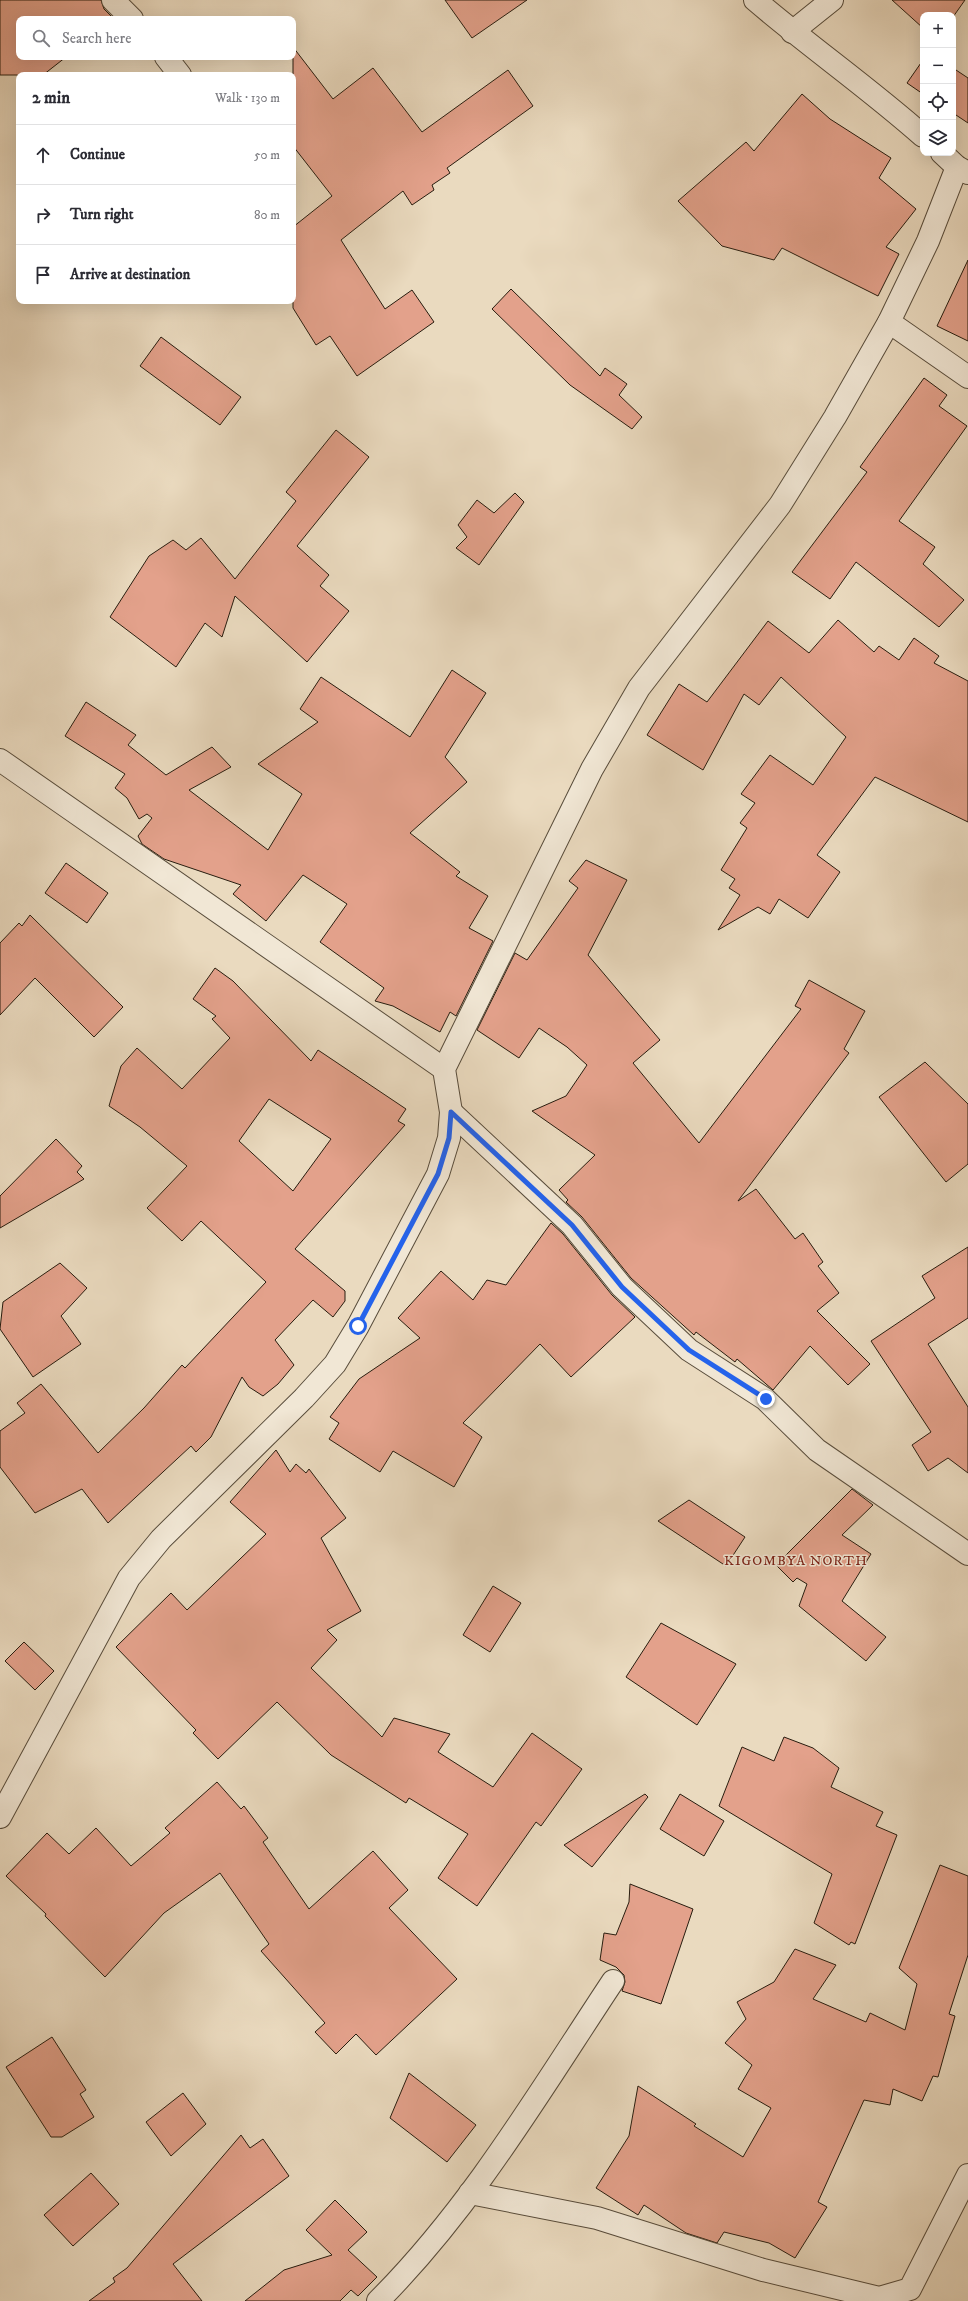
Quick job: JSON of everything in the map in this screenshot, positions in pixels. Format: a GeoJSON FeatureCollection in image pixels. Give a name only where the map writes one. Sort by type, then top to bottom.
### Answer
{"type":"FeatureCollection","features":[{"type":"Feature","properties":{"kind":"street"},"geometry":{"type":"LineString","coordinates":[[114,0],[129,16]]}},
{"type":"Feature","properties":{"kind":"street"},"geometry":{"type":"LineString","coordinates":[[754,0],[792,32],[897,113],[920,133]]}},
{"type":"Feature","properties":{"kind":"street"},"geometry":{"type":"LineString","coordinates":[[792,32],[832,0]]}},
{"type":"Feature","properties":{"kind":"street"},"geometry":{"type":"LineString","coordinates":[[168,60],[178,72]]}},
{"type":"Feature","properties":{"kind":"street"},"geometry":{"type":"LineString","coordinates":[[0,1817],[55,1719],[95,1638],[129,1578],[161,1539],[269,1436],[335,1364],[358,1326],[438,1174],[449,1138],[451,1112],[444,1068],[592,769],[639,688],[780,505],[835,417],[889,322],[928,241],[956,164]]}},
{"type":"Feature","properties":{"kind":"street"},"geometry":{"type":"LineString","coordinates":[[889,322],[968,377]]}},
{"type":"Feature","properties":{"kind":"street"},"geometry":{"type":"LineString","coordinates":[[0,760],[444,1068]]}},
{"type":"Feature","properties":{"kind":"street"},"geometry":{"type":"LineString","coordinates":[[451,1112],[572,1225],[622,1287],[689,1350],[766,1399],[817,1450],[968,1554]]}},
{"type":"Feature","properties":{"kind":"street"},"geometry":{"type":"LineString","coordinates":[[378,2301],[428,2246],[470,2193],[613,1981]]}},
{"type":"Feature","properties":{"kind":"street"},"geometry":{"type":"LineString","coordinates":[[470,2193],[597,2218],[763,2270],[879,2298],[910,2289],[968,2175]]}},
{"type":"Feature","properties":{"kind":"building"},"geometry":{"type":"Polygon","coordinates":[[[0,0],[101,0],[104,9],[111,16],[16,16],[16,60],[62,60],[47,72],[16,72],[16,75],[0,75],[0,0]]]}},
{"type":"Feature","properties":{"kind":"building"},"geometry":{"type":"Polygon","coordinates":[[[445,0],[527,0],[472,38],[445,0]]]}},
{"type":"Feature","properties":{"kind":"building"},"geometry":{"type":"Polygon","coordinates":[[[892,0],[965,0],[956,13],[920,12],[920,25],[892,0]]]}},
{"type":"Feature","properties":{"kind":"building"},"geometry":{"type":"Polygon","coordinates":[[[296,51],[333,99],[373,68],[422,132],[508,70],[533,106],[447,168],[450,173],[432,185],[434,190],[412,205],[403,191],[341,240],[385,309],[412,290],[434,322],[357,376],[330,336],[316,345],[293,308],[293,304],[296,304],[296,225],[332,196],[296,150],[296,72],[293,72],[293,60],[296,60],[296,51]]]}},
{"type":"Feature","properties":{"kind":"building"},"geometry":{"type":"Polygon","coordinates":[[[920,64],[920,92],[907,83],[920,64]]]}},
{"type":"Feature","properties":{"kind":"building"},"geometry":{"type":"Polygon","coordinates":[[[956,70],[968,78],[968,123],[956,115],[956,70]]]}},
{"type":"Feature","properties":{"kind":"building"},"geometry":{"type":"Polygon","coordinates":[[[802,94],[830,119],[891,158],[879,178],[916,209],[886,247],[899,254],[878,296],[782,248],[774,260],[722,246],[678,201],[746,142],[754,151],[802,94]]]}},
{"type":"Feature","properties":{"kind":"building"},"geometry":{"type":"Polygon","coordinates":[[[968,260],[968,341],[937,326],[968,260]]]}},
{"type":"Feature","properties":{"kind":"building"},"geometry":{"type":"Polygon","coordinates":[[[511,289],[600,376],[605,368],[627,384],[619,395],[642,417],[632,429],[570,385],[492,309],[511,289]]]}},
{"type":"Feature","properties":{"kind":"building"},"geometry":{"type":"Polygon","coordinates":[[[161,337],[241,397],[220,425],[140,366],[161,337]]]}},
{"type":"Feature","properties":{"kind":"building"},"geometry":{"type":"Polygon","coordinates":[[[924,378],[947,395],[939,406],[967,426],[899,521],[935,547],[923,564],[964,600],[939,627],[856,562],[830,599],[792,572],[867,472],[860,467],[924,378]]]}},
{"type":"Feature","properties":{"kind":"building"},"geometry":{"type":"Polygon","coordinates":[[[336,430],[369,457],[297,546],[329,575],[320,586],[349,611],[307,662],[235,596],[222,637],[205,623],[176,667],[110,617],[149,556],[173,540],[186,550],[201,538],[235,579],[296,501],[286,492],[336,430]]]}},
{"type":"Feature","properties":{"kind":"building"},"geometry":{"type":"Polygon","coordinates":[[[515,493],[524,502],[479,565],[456,548],[467,537],[458,525],[477,500],[494,513],[515,493]]]}},
{"type":"Feature","properties":{"kind":"building"},"geometry":{"type":"Polygon","coordinates":[[[838,620],[874,652],[879,646],[899,660],[914,638],[939,656],[934,663],[968,681],[968,822],[875,777],[817,855],[840,872],[808,918],[779,899],[770,914],[758,907],[718,930],[740,895],[729,888],[735,879],[721,870],[747,828],[740,823],[755,803],[741,794],[770,755],[813,785],[846,737],[781,677],[759,705],[744,694],[703,770],[647,735],[679,684],[707,702],[768,621],[809,653],[838,620]]]}},
{"type":"Feature","properties":{"kind":"building"},"geometry":{"type":"Polygon","coordinates":[[[452,670],[486,693],[445,757],[467,782],[410,833],[460,872],[456,876],[488,896],[469,928],[493,941],[456,1016],[450,1012],[440,1032],[393,1006],[375,1001],[384,988],[320,942],[347,904],[303,875],[266,921],[233,894],[241,885],[164,859],[142,844],[138,836],[152,818],[147,814],[139,819],[127,798],[115,788],[125,774],[65,736],[86,702],[136,735],[128,745],[166,775],[212,747],[231,767],[189,790],[268,850],[302,794],[258,764],[318,722],[300,709],[321,677],[410,737],[452,670]]]}},
{"type":"Feature","properties":{"kind":"building"},"geometry":{"type":"Polygon","coordinates":[[[586,860],[627,880],[588,955],[660,1040],[633,1063],[699,1143],[801,1009],[795,1006],[809,980],[865,1011],[844,1049],[849,1053],[738,1201],[756,1189],[795,1239],[803,1233],[823,1262],[818,1266],[839,1293],[817,1311],[870,1364],[848,1385],[810,1346],[773,1390],[737,1359],[735,1362],[696,1332],[694,1335],[631,1278],[582,1217],[566,1202],[568,1200],[559,1190],[595,1155],[532,1111],[566,1096],[587,1065],[567,1047],[539,1028],[519,1058],[477,1030],[515,953],[527,960],[578,888],[569,881],[586,860]]]}},
{"type":"Feature","properties":{"kind":"building"},"geometry":{"type":"Polygon","coordinates":[[[66,863],[108,893],[87,923],[45,893],[66,863]]]}},
{"type":"Feature","properties":{"kind":"building"},"geometry":{"type":"Polygon","coordinates":[[[30,915],[123,1007],[94,1037],[35,978],[0,1015],[0,943],[19,923],[22,926],[30,915]]]}},
{"type":"Feature","properties":{"kind":"building"},"geometry":{"type":"Polygon","coordinates":[[[215,968],[233,981],[311,1061],[318,1050],[406,1109],[398,1121],[405,1125],[295,1249],[345,1291],[345,1301],[333,1317],[313,1300],[275,1340],[294,1365],[278,1384],[263,1396],[249,1387],[242,1377],[211,1437],[196,1452],[191,1446],[108,1523],[82,1489],[35,1513],[0,1467],[0,1431],[25,1413],[17,1403],[41,1384],[98,1453],[144,1408],[182,1365],[185,1368],[266,1282],[201,1221],[182,1241],[147,1208],[187,1166],[140,1127],[109,1106],[121,1066],[137,1048],[182,1089],[230,1038],[212,1019],[216,1016],[193,999],[215,968]],[[269,1099],[239,1141],[293,1191],[331,1139],[269,1099]]]}},
{"type":"Feature","properties":{"kind":"building"},"geometry":{"type":"Polygon","coordinates":[[[925,1062],[968,1104],[968,1164],[946,1182],[879,1097],[925,1062]]]}},
{"type":"Feature","properties":{"kind":"building"},"geometry":{"type":"Polygon","coordinates":[[[56,1139],[82,1166],[77,1172],[84,1179],[0,1228],[0,1196],[56,1139]]]}},
{"type":"Feature","properties":{"kind":"building"},"geometry":{"type":"Polygon","coordinates":[[[551,1223],[563,1234],[612,1295],[635,1317],[571,1377],[540,1344],[463,1423],[482,1437],[454,1487],[393,1451],[380,1472],[329,1439],[339,1423],[330,1417],[359,1379],[420,1338],[398,1318],[441,1271],[473,1300],[487,1280],[506,1285],[551,1223]]]}},
{"type":"Feature","properties":{"kind":"building"},"geometry":{"type":"Polygon","coordinates":[[[968,1247],[968,1318],[928,1344],[968,1407],[968,1473],[948,1458],[928,1471],[912,1445],[931,1432],[871,1341],[935,1298],[922,1276],[968,1247]]]}},
{"type":"Feature","properties":{"kind":"building"},"geometry":{"type":"Polygon","coordinates":[[[60,1263],[87,1288],[61,1316],[81,1344],[33,1377],[0,1329],[3,1302],[60,1263]]]}},
{"type":"Feature","properties":{"kind":"building"},"geometry":{"type":"Polygon","coordinates":[[[276,1450],[290,1472],[296,1464],[306,1473],[309,1469],[346,1518],[321,1538],[361,1611],[327,1630],[337,1640],[311,1668],[382,1737],[394,1718],[450,1734],[438,1752],[493,1787],[532,1733],[582,1769],[541,1826],[536,1822],[477,1906],[438,1878],[468,1834],[409,1798],[406,1803],[331,1755],[277,1702],[218,1759],[193,1733],[196,1730],[116,1647],[171,1593],[187,1610],[266,1534],[230,1502],[276,1450]]]}},
{"type":"Feature","properties":{"kind":"building"},"geometry":{"type":"Polygon","coordinates":[[[852,1489],[873,1505],[842,1535],[871,1554],[842,1601],[886,1637],[866,1661],[799,1606],[807,1584],[797,1578],[793,1582],[776,1565],[852,1489]]]}},
{"type":"Feature","properties":{"kind":"building"},"geometry":{"type":"Polygon","coordinates":[[[689,1500],[745,1537],[726,1566],[658,1521],[689,1500]]]}},
{"type":"Feature","properties":{"kind":"building"},"geometry":{"type":"Polygon","coordinates":[[[493,1586],[521,1603],[490,1652],[463,1635],[493,1586]]]}},
{"type":"Feature","properties":{"kind":"building"},"geometry":{"type":"Polygon","coordinates":[[[661,1623],[736,1664],[697,1725],[626,1677],[661,1623]]]}},
{"type":"Feature","properties":{"kind":"building"},"geometry":{"type":"Polygon","coordinates":[[[24,1642],[54,1671],[35,1690],[5,1661],[24,1642]]]}},
{"type":"Feature","properties":{"kind":"building"},"geometry":{"type":"Polygon","coordinates":[[[784,1737],[813,1748],[839,1768],[831,1787],[883,1812],[876,1826],[897,1835],[855,1944],[851,1942],[849,1945],[814,1923],[832,1874],[719,1806],[742,1747],[774,1761],[784,1737]]]}},
{"type":"Feature","properties":{"kind":"building"},"geometry":{"type":"Polygon","coordinates":[[[217,1782],[241,1809],[244,1806],[268,1838],[263,1842],[309,1909],[373,1851],[408,1890],[389,1908],[457,1979],[376,2055],[356,2034],[336,2054],[315,2032],[325,2023],[261,1951],[269,1944],[220,1873],[164,1913],[105,1977],[45,1916],[46,1914],[6,1876],[47,1833],[69,1854],[96,1828],[131,1866],[170,1833],[165,1828],[217,1782]]]}},
{"type":"Feature","properties":{"kind":"building"},"geometry":{"type":"Polygon","coordinates":[[[645,1794],[648,1797],[592,1867],[564,1845],[645,1794]]]}},
{"type":"Feature","properties":{"kind":"building"},"geometry":{"type":"Polygon","coordinates":[[[680,1794],[724,1821],[704,1856],[660,1829],[680,1794]]]}},
{"type":"Feature","properties":{"kind":"building"},"geometry":{"type":"Polygon","coordinates":[[[940,1865],[968,1876],[968,1955],[949,2014],[955,2016],[938,2077],[933,2076],[922,2101],[893,2089],[890,2105],[864,2100],[818,2202],[827,2207],[795,2258],[769,2243],[724,2232],[717,2243],[686,2233],[644,2205],[638,2215],[596,2188],[629,2136],[638,2086],[696,2124],[694,2126],[743,2157],[771,2108],[738,2089],[752,2065],[725,2043],[746,2019],[737,2002],[774,1982],[795,1949],[836,1965],[813,1999],[866,2022],[870,2013],[905,2030],[917,1984],[899,1968],[940,1865]]]}},
{"type":"Feature","properties":{"kind":"building"},"geometry":{"type":"Polygon","coordinates":[[[630,1884],[693,1909],[661,2004],[622,1991],[625,1982],[624,1975],[616,1967],[600,1960],[604,1933],[616,1935],[629,1902],[630,1884]]]}},
{"type":"Feature","properties":{"kind":"building"},"geometry":{"type":"Polygon","coordinates":[[[52,2037],[86,2090],[80,2094],[94,2117],[62,2137],[51,2137],[6,2067],[52,2037]]]}},
{"type":"Feature","properties":{"kind":"building"},"geometry":{"type":"Polygon","coordinates":[[[409,2073],[476,2125],[447,2162],[390,2118],[409,2073]]]}},
{"type":"Feature","properties":{"kind":"building"},"geometry":{"type":"Polygon","coordinates":[[[183,2093],[206,2124],[171,2156],[146,2122],[183,2093]]]}},
{"type":"Feature","properties":{"kind":"building"},"geometry":{"type":"Polygon","coordinates":[[[241,2135],[250,2148],[263,2139],[289,2176],[173,2264],[202,2301],[89,2301],[115,2282],[113,2278],[127,2268],[241,2135]]]}},
{"type":"Feature","properties":{"kind":"building"},"geometry":{"type":"Polygon","coordinates":[[[91,2173],[119,2204],[73,2246],[44,2215],[91,2173]]]}},
{"type":"Feature","properties":{"kind":"building"},"geometry":{"type":"Polygon","coordinates":[[[335,2200],[367,2232],[348,2250],[377,2277],[358,2296],[351,2290],[340,2301],[245,2301],[284,2270],[332,2255],[306,2230],[335,2200]]]}},
{"type":"Feature","properties":{"kind":"district","name":"KIGOMBYA NORTH"},"geometry":{"type":"Point","coordinates":[796,1561]}},
{"type":"Feature","properties":{"kind":"route"},"geometry":{"type":"LineString","coordinates":[[358,1326],[438,1174],[449,1138],[451,1112],[572,1225],[622,1287],[689,1350],[766,1399]]}}]}
